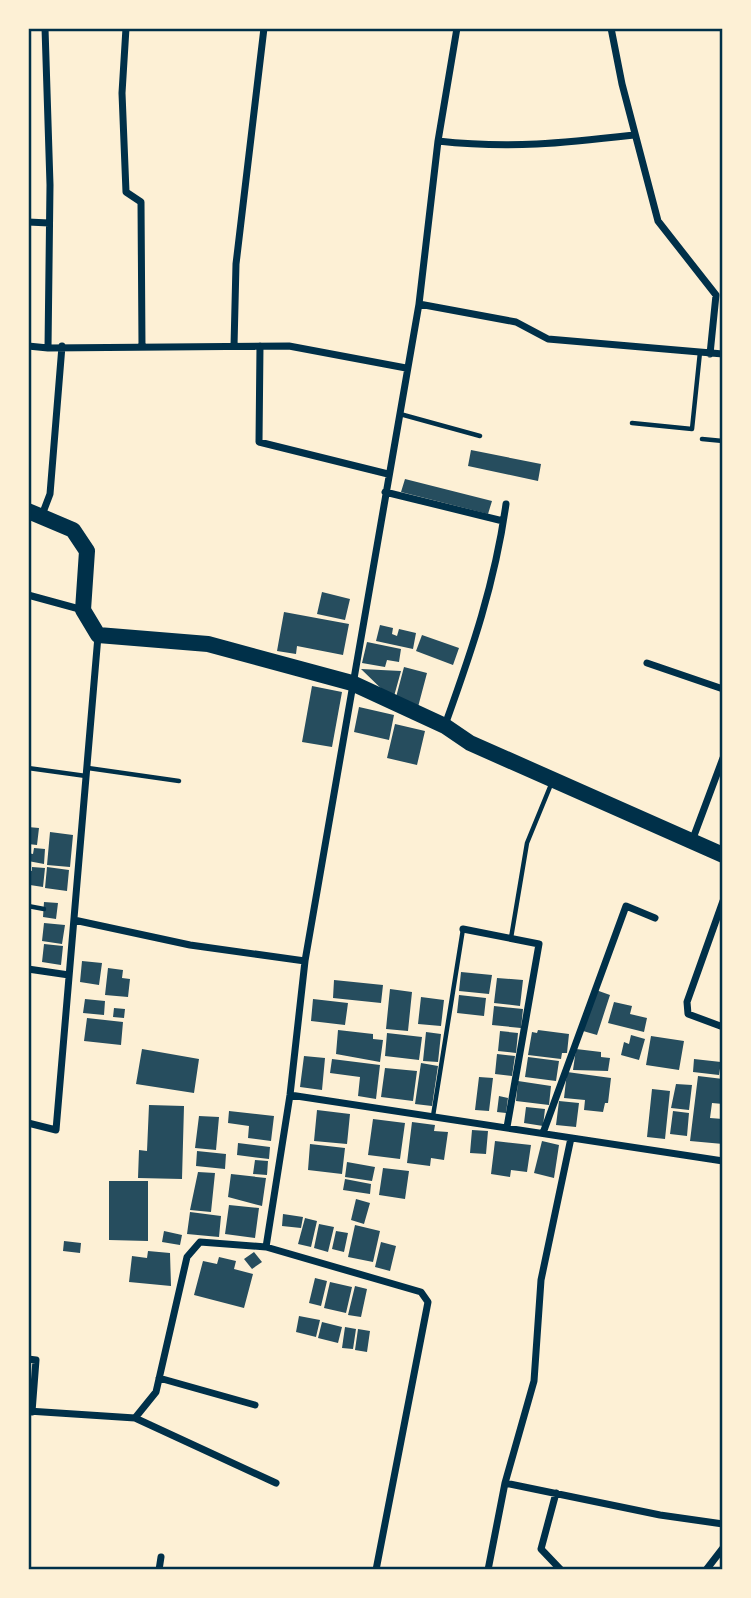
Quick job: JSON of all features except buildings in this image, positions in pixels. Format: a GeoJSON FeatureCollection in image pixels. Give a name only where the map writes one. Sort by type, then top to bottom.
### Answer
{"type":"FeatureCollection","features":[{"type":"Feature","properties":{"kind":"highway"},"geometry":{"type":"LineString","coordinates":[[34,514],[73,530],[87,551],[83,610],[98,635],[208,644],[352,683],[445,726],[470,743],[723,855]]}},
{"type":"Feature","properties":{"kind":"street"},"geometry":{"type":"LineString","coordinates":[[45,28],[49,223],[48,348]]}},
{"type":"Feature","properties":{"kind":"street"},"geometry":{"type":"LineString","coordinates":[[126,28],[122,93],[126,192],[141,202],[142,346]]}},
{"type":"Feature","properties":{"kind":"street"},"geometry":{"type":"LineString","coordinates":[[234,346],[236,264],[264,28]]}},
{"type":"Feature","properties":{"kind":"street"},"geometry":{"type":"LineString","coordinates":[[266,1247],[290,1095],[305,961],[419,304],[438,141],[457,28]]}},
{"type":"Feature","properties":{"kind":"street"},"geometry":{"type":"LineString","coordinates":[[611,28],[634,135],[658,221],[716,295],[710,354]]}},
{"type":"Feature","properties":{"kind":"street"},"geometry":{"type":"LineString","coordinates":[[438,141],[492,147],[548,145],[634,135]]}},
{"type":"Feature","properties":{"kind":"street"},"geometry":{"type":"LineString","coordinates":[[28,222],[49,223]]}},
{"type":"Feature","properties":{"kind":"street"},"geometry":{"type":"LineString","coordinates":[[419,304],[516,322],[548,339],[723,354]]}},
{"type":"Feature","properties":{"kind":"street"},"geometry":{"type":"LineString","coordinates":[[28,346],[289,346],[406,368]]}},
{"type":"Feature","properties":{"kind":"street"},"geometry":{"type":"LineString","coordinates":[[34,514],[50,494],[62,346]]}},
{"type":"Feature","properties":{"kind":"street"},"geometry":{"type":"LineString","coordinates":[[260,346],[259,443],[388,474]]}},
{"type":"Feature","properties":{"kind":"street"},"geometry":{"type":"LineString","coordinates":[[385,492],[503,521]]}},
{"type":"Feature","properties":{"kind":"street"},"geometry":{"type":"LineString","coordinates":[[445,726],[485,613],[496,571],[506,504]]}},
{"type":"Feature","properties":{"kind":"street"},"geometry":{"type":"LineString","coordinates":[[28,595],[83,610]]}},
{"type":"Feature","properties":{"kind":"street"},"geometry":{"type":"LineString","coordinates":[[28,1123],[56,1130],[98,635]]}},
{"type":"Feature","properties":{"kind":"street"},"geometry":{"type":"LineString","coordinates":[[647,663],[723,689]]}},
{"type":"Feature","properties":{"kind":"street"},"geometry":{"type":"LineString","coordinates":[[692,841],[723,758]]}},
{"type":"Feature","properties":{"kind":"street"},"geometry":{"type":"LineString","coordinates":[[723,901],[687,1002],[688,1014],[723,1027]]}},
{"type":"Feature","properties":{"kind":"street"},"geometry":{"type":"LineString","coordinates":[[543,1133],[626,906],[655,918]]}},
{"type":"Feature","properties":{"kind":"street"},"geometry":{"type":"LineString","coordinates":[[74,920],[190,945],[305,961]]}},
{"type":"Feature","properties":{"kind":"street"},"geometry":{"type":"LineString","coordinates":[[463,929],[539,944],[507,1127]]}},
{"type":"Feature","properties":{"kind":"street"},"geometry":{"type":"LineString","coordinates":[[28,970],[69,975]]}},
{"type":"Feature","properties":{"kind":"street"},"geometry":{"type":"LineString","coordinates":[[290,1095],[723,1161]]}},
{"type":"Feature","properties":{"kind":"street"},"geometry":{"type":"LineString","coordinates":[[488,1570],[505,1483],[534,1381],[541,1280],[571,1138]]}},
{"type":"Feature","properties":{"kind":"street"},"geometry":{"type":"LineString","coordinates":[[135,1418],[156,1392],[187,1257],[200,1241],[266,1247],[421,1292],[428,1302],[376,1570]]}},
{"type":"Feature","properties":{"kind":"street"},"geometry":{"type":"LineString","coordinates":[[28,1360],[36,1360],[30,1411],[135,1418],[276,1483]]}},
{"type":"Feature","properties":{"kind":"street"},"geometry":{"type":"LineString","coordinates":[[159,1378],[256,1405]]}},
{"type":"Feature","properties":{"kind":"street"},"geometry":{"type":"LineString","coordinates":[[505,1483],[723,1524]]}},
{"type":"Feature","properties":{"kind":"street"},"geometry":{"type":"LineString","coordinates":[[556,1493],[541,1549],[561,1570]]}},
{"type":"Feature","properties":{"kind":"street"},"geometry":{"type":"LineString","coordinates":[[706,1570],[723,1548]]}},
{"type":"Feature","properties":{"kind":"street"},"geometry":{"type":"LineString","coordinates":[[159,1570],[161,1557]]}},
{"type":"Feature","properties":{"kind":"lane"},"geometry":{"type":"LineString","coordinates":[[632,423],[692,429],[699,352]]}},
{"type":"Feature","properties":{"kind":"lane"},"geometry":{"type":"LineString","coordinates":[[398,413],[480,436]]}},
{"type":"Feature","properties":{"kind":"lane"},"geometry":{"type":"LineString","coordinates":[[702,439],[723,440]]}},
{"type":"Feature","properties":{"kind":"lane"},"geometry":{"type":"LineString","coordinates":[[28,768],[179,781]]}},
{"type":"Feature","properties":{"kind":"lane"},"geometry":{"type":"LineString","coordinates":[[510,938],[527,843],[554,778]]}},
{"type":"Feature","properties":{"kind":"lane"},"geometry":{"type":"LineString","coordinates":[[433,1116],[463,929]]}},
{"type":"Feature","properties":{"kind":"path"},"geometry":{"type":"LineString","coordinates":[[28,906],[44,909]]}}]}
